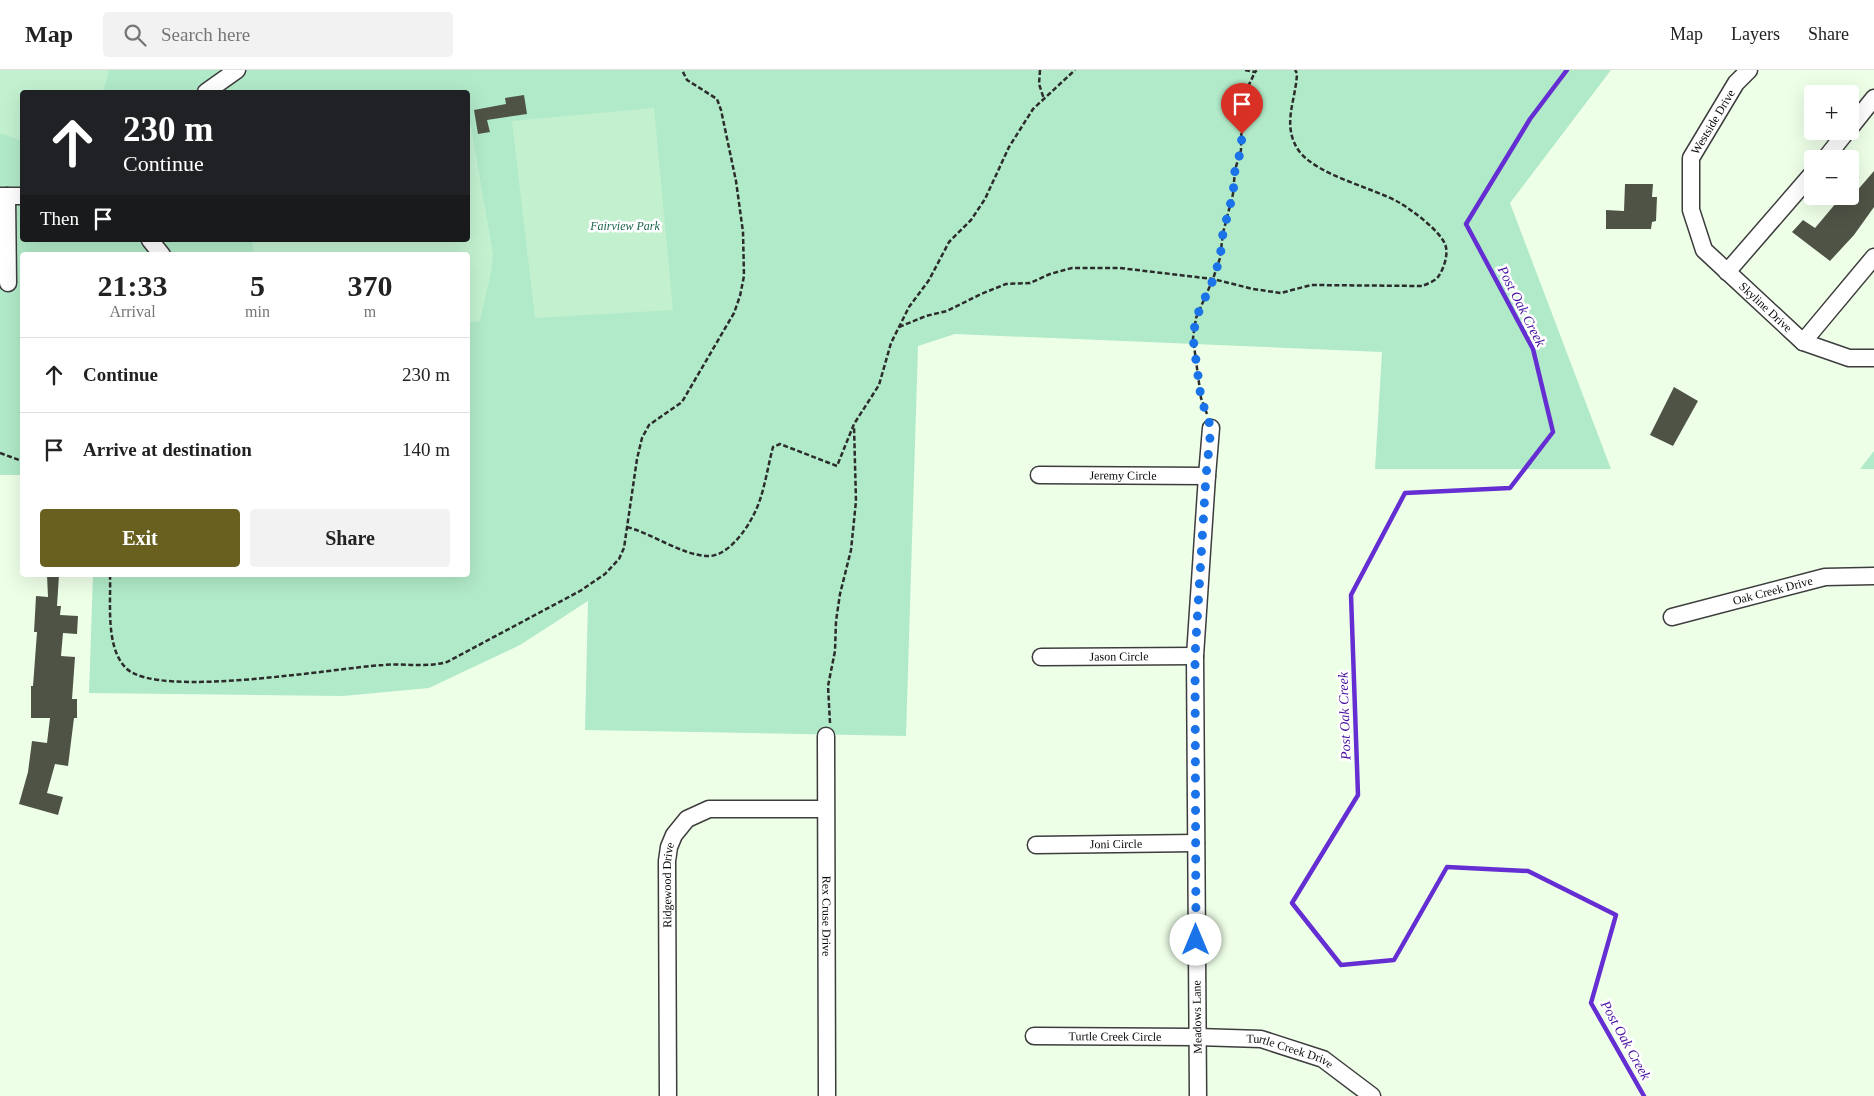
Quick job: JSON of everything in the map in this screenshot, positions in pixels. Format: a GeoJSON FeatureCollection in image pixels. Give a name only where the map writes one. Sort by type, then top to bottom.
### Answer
{"type":"FeatureCollection","features":[{"type":"Feature","properties":{"kind":"street"},"geometry":{"type":"LineString","coordinates":[[209,90],[237,70]]}},
{"type":"Feature","properties":{"kind":"street","name":"Westside Drive"},"geometry":{"type":"LineString","coordinates":[[1691,210],[1690,158],[1736,83],[1750,70]]}},
{"type":"Feature","properties":{"kind":"street"},"geometry":{"type":"LineString","coordinates":[[1859,117],[1874,98]]}},
{"type":"Feature","properties":{"kind":"street"},"geometry":{"type":"LineString","coordinates":[[1832,150],[1841,140]]}},
{"type":"Feature","properties":{"kind":"street"},"geometry":{"type":"LineString","coordinates":[[1727,272],[1804,183]]}},
{"type":"Feature","properties":{"kind":"street"},"geometry":{"type":"LineString","coordinates":[[8,283],[10,196]]}},
{"type":"Feature","properties":{"kind":"street","name":"Skyline Drive"},"geometry":{"type":"LineString","coordinates":[[1691,210],[1704,250],[1803,342],[1849,358],[1874,358]]}},
{"type":"Feature","properties":{"kind":"street"},"geometry":{"type":"LineString","coordinates":[[152,242],[160,252]]}},
{"type":"Feature","properties":{"kind":"street"},"geometry":{"type":"LineString","coordinates":[[1803,342],[1874,257]]}},
{"type":"Feature","properties":{"kind":"street","name":"Meadows Lane"},"geometry":{"type":"LineString","coordinates":[[1198,1096],[1195,656],[1206,476],[1211,428]]}},
{"type":"Feature","properties":{"kind":"street","name":"Jeremy Circle"},"geometry":{"type":"LineString","coordinates":[[1039,475],[1206,476]]}},
{"type":"Feature","properties":{"kind":"street","name":"Oak Creek Drive"},"geometry":{"type":"LineString","coordinates":[[1672,617],[1825,577],[1874,576]]}},
{"type":"Feature","properties":{"kind":"street","name":"Jason Circle"},"geometry":{"type":"LineString","coordinates":[[1041,657],[1195,656]]}},
{"type":"Feature","properties":{"kind":"street","name":"Rex Cruse Drive"},"geometry":{"type":"LineString","coordinates":[[826,736],[827,1096]]}},
{"type":"Feature","properties":{"kind":"street","name":"Ridgewood Drive"},"geometry":{"type":"LineString","coordinates":[[668,1096],[667,861],[669,847],[674,835],[687,819],[709,809],[825,809]]}},
{"type":"Feature","properties":{"kind":"street","name":"Joni Circle"},"geometry":{"type":"LineString","coordinates":[[1036,846],[1196,843]]}},
{"type":"Feature","properties":{"kind":"street","name":"Turtle Creek Circle"},"geometry":{"type":"LineString","coordinates":[[1034,1036],[1197,1037]]}},
{"type":"Feature","properties":{"kind":"street","name":"Turtle Creek Drive"},"geometry":{"type":"LineString","coordinates":[[1197,1037],[1261,1040],[1323,1060],[1372,1096]]}},
{"type":"Feature","properties":{"kind":"path"},"geometry":{"type":"LineString","coordinates":[[110,577],[112,641],[118,658],[128,670],[144,678],[173,681],[218,681],[272,678],[384,665],[432,666],[446,662],[580,591],[605,574],[619,559],[624,548],[636,460],[642,438],[650,425],[682,402],[694,385],[734,314],[744,276],[743,232],[736,181],[721,110],[717,99],[687,80],[682,70]]}},
{"type":"Feature","properties":{"kind":"path"},"geometry":{"type":"LineString","coordinates":[[1040,70],[1039,84],[1044,99]]}},
{"type":"Feature","properties":{"kind":"path"},"geometry":{"type":"LineString","coordinates":[[627,527],[643,531],[694,554],[716,555],[728,548],[739,537],[753,516],[773,447],[780,444],[836,466],[854,424],[879,385],[891,343],[909,307],[929,280],[949,242],[970,220],[985,199],[1009,147],[1033,109],[1075,70]]}},
{"type":"Feature","properties":{"kind":"path"},"geometry":{"type":"LineString","coordinates":[[1211,428],[1201,398],[1193,338],[1196,318],[1213,280],[1220,258],[1223,233],[1233,194],[1235,170],[1241,150],[1242,108],[1246,92],[1256,71],[1245,70]]}},
{"type":"Feature","properties":{"kind":"path"},"geometry":{"type":"LineString","coordinates":[[899,327],[926,316],[947,311],[1006,284],[1030,283],[1050,274],[1072,268],[1120,268],[1213,280],[1281,293],[1311,285],[1422,286],[1438,277],[1446,261],[1445,245],[1435,230],[1400,203],[1318,167],[1300,152],[1291,136],[1289,118],[1297,86],[1297,74],[1294,70]]}},
{"type":"Feature","properties":{"kind":"path"},"geometry":{"type":"LineString","coordinates":[[826,736],[830,724],[828,686],[835,651],[836,621],[840,594],[851,550],[856,501],[854,424]]}},
{"type":"Feature","properties":{"kind":"path"},"geometry":{"type":"LineString","coordinates":[[0,453],[20,460]]}},
{"type":"Feature","properties":{"kind":"green space","name":"Fairview Park"},"geometry":{"type":"Polygon","coordinates":[[[0,70],[1611,70],[1510,203],[1611,469],[1375,469],[1382,352],[955,334],[918,346],[906,736],[585,730],[588,601],[520,645],[429,688],[343,696],[89,693],[93,577],[470,577],[470,252],[20,252],[20,475],[0,475],[0,70]]]}},
{"type":"Feature","properties":{"kind":"green space"},"geometry":{"type":"Polygon","coordinates":[[[0,70],[109,70],[104,90],[20,90],[20,140],[0,133],[0,70]]]}},
{"type":"Feature","properties":{"kind":"green space","name":"Fairview Park"},"geometry":{"type":"Polygon","coordinates":[[[654,108],[673,310],[535,318],[512,121],[654,108]]]}},
{"type":"Feature","properties":{"kind":"green space"},"geometry":{"type":"Polygon","coordinates":[[[470,121],[493,254],[480,321],[470,323],[470,252],[254,252],[252,242],[470,242],[470,121]]]}},
{"type":"Feature","properties":{"kind":"green space"},"geometry":{"type":"Polygon","coordinates":[[[1874,451],[1874,469],[1860,469],[1874,451]]]}},
{"type":"Feature","properties":{"kind":"building"},"geometry":{"type":"Polygon","coordinates":[[[524,95],[527,114],[487,120],[490,132],[478,134],[474,110],[506,104],[505,98],[524,95]]]}},
{"type":"Feature","properties":{"kind":"building"},"geometry":{"type":"Polygon","coordinates":[[[1874,171],[1874,207],[1854,235],[1830,261],[1792,232],[1803,220],[1815,228],[1834,205],[1859,205],[1859,188],[1874,171]]]}},
{"type":"Feature","properties":{"kind":"building"},"geometry":{"type":"Polygon","coordinates":[[[1625,184],[1653,184],[1652,197],[1657,197],[1656,221],[1652,222],[1651,229],[1606,229],[1606,210],[1624,211],[1625,184]]]}},
{"type":"Feature","properties":{"kind":"building"},"geometry":{"type":"Polygon","coordinates":[[[1674,387],[1698,401],[1673,446],[1650,435],[1674,387]]]}},
{"type":"Feature","properties":{"kind":"building"},"geometry":{"type":"Polygon","coordinates":[[[47,577],[59,577],[57,606],[61,606],[60,615],[78,616],[77,634],[63,633],[61,656],[75,657],[72,699],[77,699],[77,718],[74,718],[68,766],[55,764],[47,793],[63,797],[58,815],[19,804],[28,772],[32,741],[47,743],[50,718],[31,718],[31,686],[33,686],[37,632],[34,632],[36,596],[48,597],[47,577]]]}},
{"type":"Feature","properties":{"kind":"waterway","name":"Post Oak Creek"},"geometry":{"type":"LineString","coordinates":[[1567,70],[1530,119],[1466,224],[1533,349],[1553,432],[1510,488],[1405,493],[1351,595],[1358,795],[1292,903],[1341,965],[1394,960],[1447,867],[1528,871],[1616,915],[1591,1003],[1644,1096]]}},
{"type":"Feature","properties":{"kind":"route"},"geometry":{"type":"LineString","coordinates":[[1196,940],[1195,656],[1206,476],[1211,428],[1201,398],[1193,338],[1196,318],[1213,280],[1220,258],[1223,233],[1233,194],[1235,170],[1241,150],[1242,134]]}}]}
